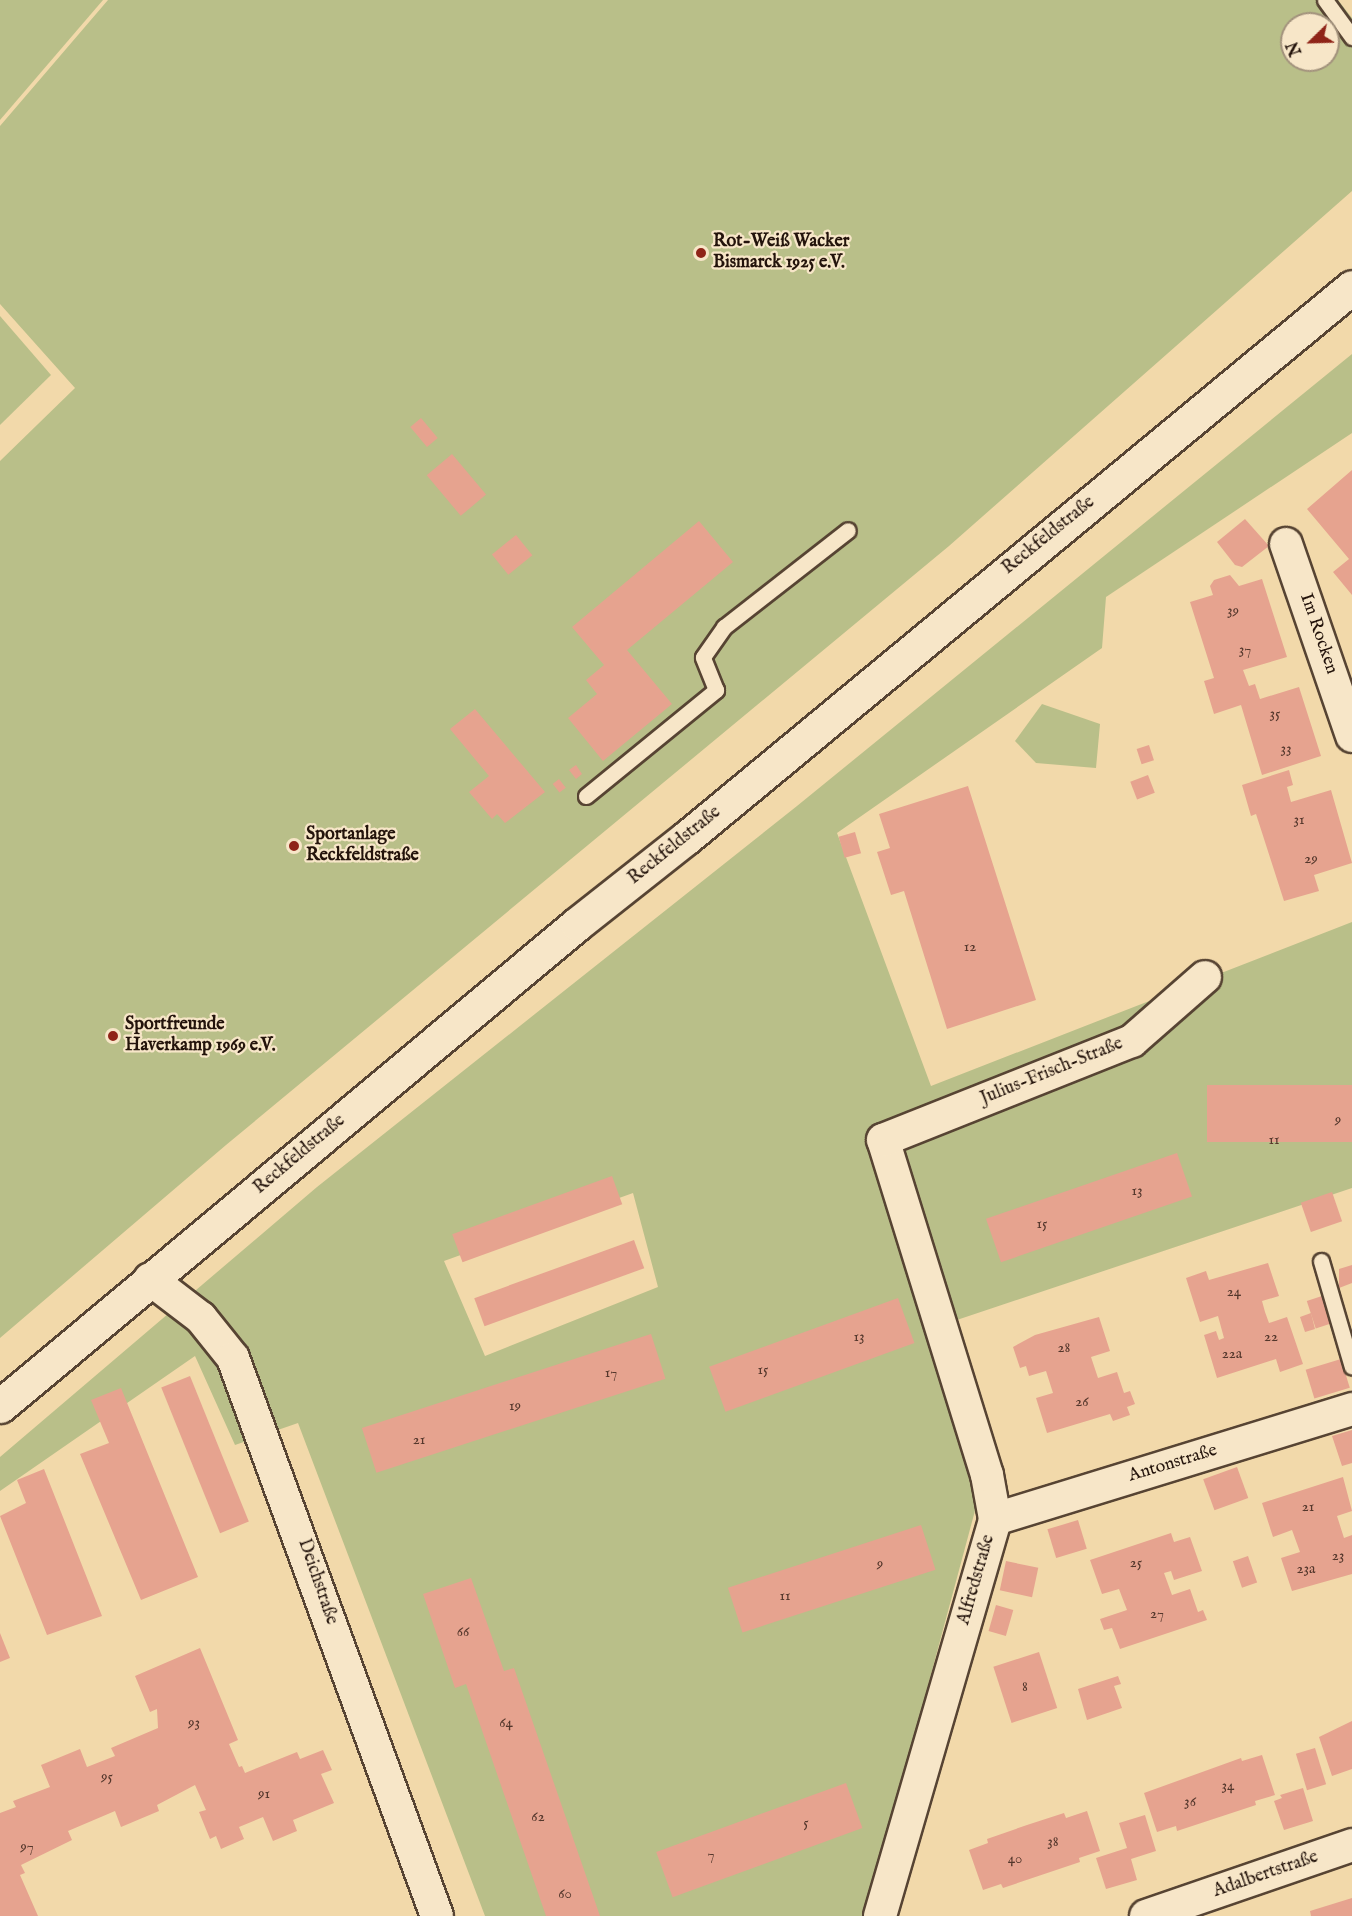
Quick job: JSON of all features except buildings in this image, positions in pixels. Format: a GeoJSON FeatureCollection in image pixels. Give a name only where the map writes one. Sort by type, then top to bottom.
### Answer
{"type":"FeatureCollection","features":[{"type":"Feature","properties":{"kind":"street","name":"Reckfeldstraße"},"geometry":{"type":"LineString","coordinates":[[0,1406],[150,1279],[1352,287]]}},
{"type":"Feature","properties":{"kind":"street","name":"Im Rocken"},"geometry":{"type":"LineString","coordinates":[[1286,544],[1351,727]]}},
{"type":"Feature","properties":{"kind":"street","name":"Julius-Frisch-Straße"},"geometry":{"type":"LineString","coordinates":[[883,1140],[1132,1041],[1205,977]]}},
{"type":"Feature","properties":{"kind":"street","name":"Alfredstraße"},"geometry":{"type":"LineString","coordinates":[[880,1916],[995,1519],[987,1475],[883,1140]]}},
{"type":"Feature","properties":{"kind":"street","name":"Deichstraße"},"geometry":{"type":"LineString","coordinates":[[150,1279],[201,1318],[233,1358],[436,1916]]}},
{"type":"Feature","properties":{"kind":"street","name":"Antonstraße"},"geometry":{"type":"LineString","coordinates":[[995,1519],[1352,1408]]}},
{"type":"Feature","properties":{"kind":"street","name":"Adalbertstraße"},"geometry":{"type":"LineString","coordinates":[[1146,1916],[1352,1845]]}},
{"type":"Feature","properties":{"kind":"lane"},"geometry":{"type":"LineString","coordinates":[[1325,0],[1352,36]]}},
{"type":"Feature","properties":{"kind":"lane"},"geometry":{"type":"LineString","coordinates":[[586,796],[716,690],[703,657],[724,627],[848,530]]}},
{"type":"Feature","properties":{"kind":"lane"},"geometry":{"type":"LineString","coordinates":[[1321,1261],[1352,1367]]}},
{"type":"Feature","properties":{"kind":"green space"},"geometry":{"type":"Polygon","coordinates":[[[0,0],[103,0],[0,120],[0,0]]]}},
{"type":"Feature","properties":{"kind":"green space","name":"Sportanlage Reckfeldstraße"},"geometry":{"type":"Polygon","coordinates":[[[108,0],[1338,0],[1352,18],[1352,191],[949,546],[226,1145],[0,1338],[0,461],[75,388],[0,304],[0,126],[108,0]]]}},
{"type":"Feature","properties":{"kind":"green space"},"geometry":{"type":"Polygon","coordinates":[[[0,316],[51,375],[0,425],[0,316]]]}},
{"type":"Feature","properties":{"kind":"green space"},"geometry":{"type":"Polygon","coordinates":[[[1352,354],[1352,433],[1106,597],[1102,648],[837,833],[931,1086],[1352,922],[1352,1188],[933,1328],[976,1507],[866,1916],[485,1916],[298,1423],[235,1445],[195,1356],[0,1491],[0,1457],[317,1187],[797,806],[1352,354]],[[633,1193],[444,1261],[485,1356],[658,1287],[633,1193]]]}},
{"type":"Feature","properties":{"kind":"green space"},"geometry":{"type":"Polygon","coordinates":[[[1042,704],[1100,724],[1096,768],[1036,763],[1015,741],[1042,704]]]}},
{"type":"Feature","properties":{"kind":"place","name":"Rot-Weiß Wacker Bismarck 1925 e.V."},"geometry":{"type":"Point","coordinates":[701,253]}},
{"type":"Feature","properties":{"kind":"place","name":"Sportanlage Reckfeldstraße"},"geometry":{"type":"Point","coordinates":[294,846]}},
{"type":"Feature","properties":{"kind":"place","name":"Sportfreunde Haverkamp 1969 e.V."},"geometry":{"type":"Point","coordinates":[113,1036]}}]}
